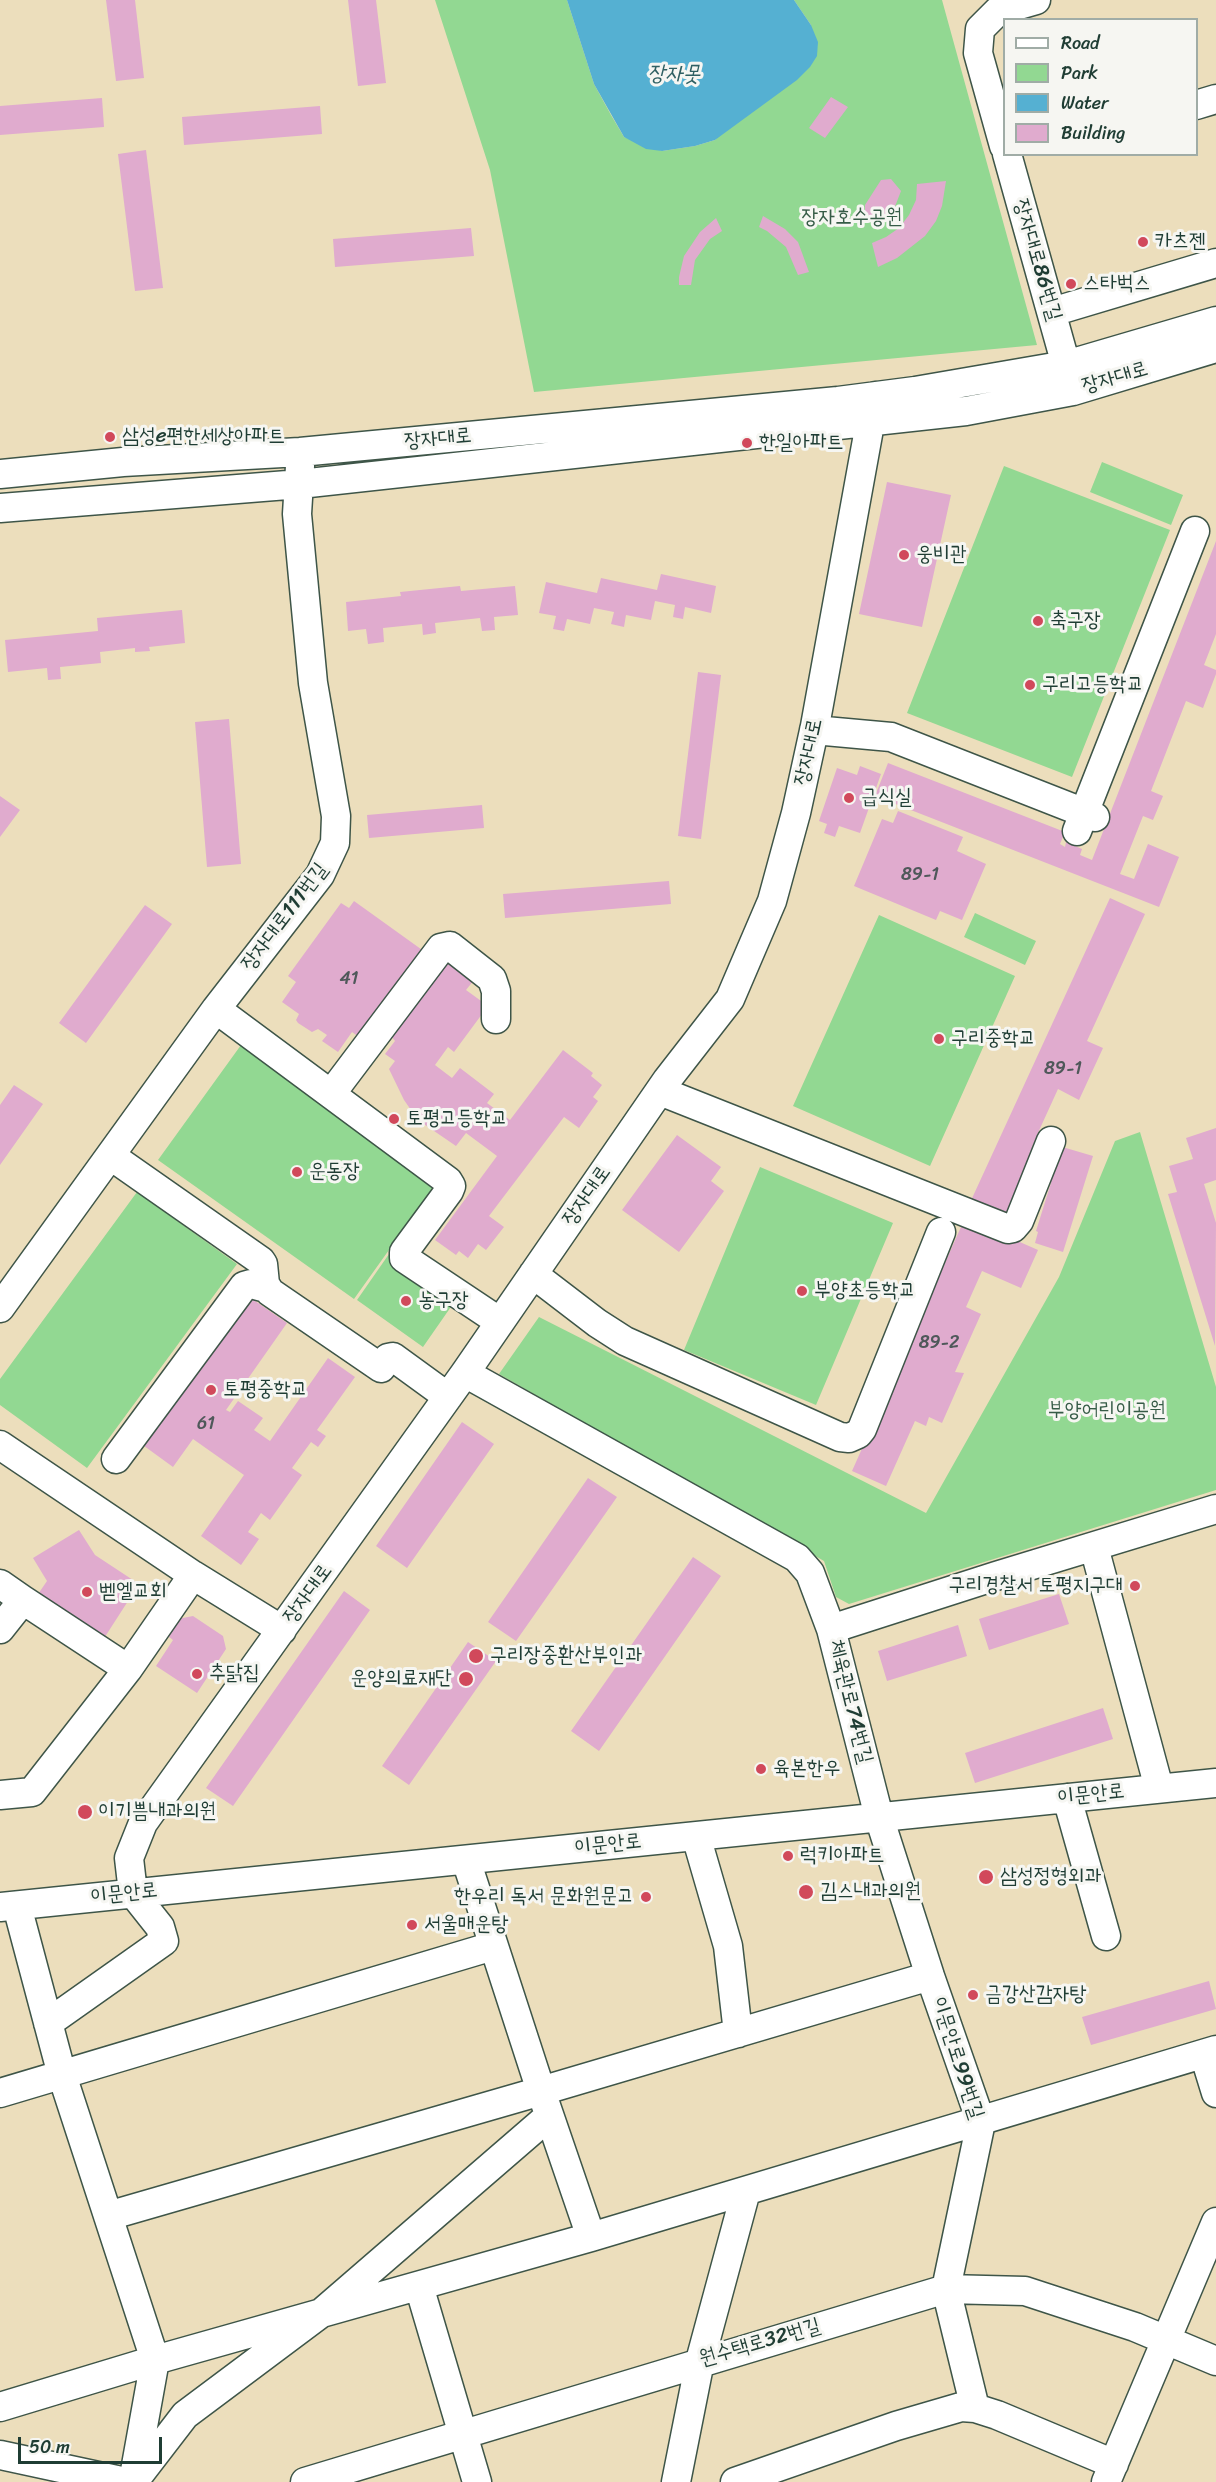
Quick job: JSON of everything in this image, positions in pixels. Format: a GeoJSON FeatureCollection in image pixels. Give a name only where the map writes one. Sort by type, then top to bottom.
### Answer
{"type":"FeatureCollection","features":[{"type":"Feature","properties":{"kind":"street","name":"장자대로86번길"},"geometry":{"type":"LineString","coordinates":[[1003,127],[978,53],[980,29],[998,11],[1035,0]]}},
{"type":"Feature","properties":{"kind":"street"},"geometry":{"type":"LineString","coordinates":[[1198,105],[1216,99]]}},
{"type":"Feature","properties":{"kind":"street","name":"장자대로86번길"},"geometry":{"type":"LineString","coordinates":[[1013,156],[1066,365]]}},
{"type":"Feature","properties":{"kind":"street"},"geometry":{"type":"LineString","coordinates":[[1052,312],[1216,263]]}},
{"type":"Feature","properties":{"kind":"street","name":"장자대로"},"geometry":{"type":"LineString","coordinates":[[0,508],[300,484],[873,408],[915,391],[1066,365],[1216,321]]}},
{"type":"Feature","properties":{"kind":"street","name":"장자대로"},"geometry":{"type":"LineString","coordinates":[[0,474],[123,462],[300,452],[873,408],[966,411],[1073,391],[1216,348]]}},
{"type":"Feature","properties":{"kind":"street","name":"장자대로"},"geometry":{"type":"LineString","coordinates":[[133,1893],[129,1858],[143,1823],[465,1373],[660,1091],[730,999],[772,901],[796,813],[814,730],[873,408]]}},
{"type":"Feature","properties":{"kind":"street","name":"장자대로111번길"},"geometry":{"type":"LineString","coordinates":[[0,1308],[216,1009],[320,875],[335,843],[336,816],[313,683],[297,514],[300,452]]}},
{"type":"Feature","properties":{"kind":"street"},"geometry":{"type":"LineString","coordinates":[[814,730],[891,737],[1085,820],[1195,531]]}},
{"type":"Feature","properties":{"kind":"street"},"geometry":{"type":"LineString","coordinates":[[331,1094],[441,948],[450,946],[492,979],[496,991],[496,1019]]}},
{"type":"Feature","properties":{"kind":"street"},"geometry":{"type":"LineString","coordinates":[[216,1009],[448,1181],[449,1191],[404,1252],[404,1258],[500,1322]]}},
{"type":"Feature","properties":{"kind":"street"},"geometry":{"type":"LineString","coordinates":[[660,1091],[1008,1229],[1013,1228],[1019,1221],[1051,1141]]}},
{"type":"Feature","properties":{"kind":"street"},"geometry":{"type":"LineString","coordinates":[[111,1156],[261,1261],[264,1264],[266,1288]]}},
{"type":"Feature","properties":{"kind":"street"},"geometry":{"type":"LineString","coordinates":[[532,1274],[625,1341],[840,1437],[849,1438],[858,1434],[861,1429],[941,1232]]}},
{"type":"Feature","properties":{"kind":"street"},"geometry":{"type":"LineString","coordinates":[[116,1459],[240,1290],[247,1284],[266,1288],[381,1368],[388,1358],[393,1357],[448,1397]]}},
{"type":"Feature","properties":{"kind":"street"},"geometry":{"type":"LineString","coordinates":[[465,1373],[797,1558],[810,1573],[831,1629]]}},
{"type":"Feature","properties":{"kind":"street"},"geometry":{"type":"LineString","coordinates":[[0,1445],[193,1575],[282,1630]]}},
{"type":"Feature","properties":{"kind":"street","name":"체육관로74번길"},"geometry":{"type":"LineString","coordinates":[[879,1817],[831,1629],[1216,1509]]}},
{"type":"Feature","properties":{"kind":"street"},"geometry":{"type":"LineString","coordinates":[[1094,1547],[1159,1788]]}},
{"type":"Feature","properties":{"kind":"street"},"geometry":{"type":"LineString","coordinates":[[0,1794],[32,1792],[128,1669],[193,1575]]}},
{"type":"Feature","properties":{"kind":"street"},"geometry":{"type":"LineString","coordinates":[[0,1584],[128,1669]]}},
{"type":"Feature","properties":{"kind":"street"},"geometry":{"type":"LineString","coordinates":[[0,1629],[23,1600]]}},
{"type":"Feature","properties":{"kind":"street","name":"이문안로"},"geometry":{"type":"LineString","coordinates":[[8,1906],[1216,1783]]}},
{"type":"Feature","properties":{"kind":"street"},"geometry":{"type":"LineString","coordinates":[[1067,1797],[1106,1936]]}},
{"type":"Feature","properties":{"kind":"street","name":"이문안로99번길"},"geometry":{"type":"LineString","coordinates":[[879,1817],[930,1976],[981,2122],[946,2289],[975,2408]]}},
{"type":"Feature","properties":{"kind":"street"},"geometry":{"type":"LineString","coordinates":[[696,1836],[728,1946],[738,2033]]}},
{"type":"Feature","properties":{"kind":"street"},"geometry":{"type":"LineString","coordinates":[[466,1860],[545,2104],[591,2237]]}},
{"type":"Feature","properties":{"kind":"street"},"geometry":{"type":"LineString","coordinates":[[48,2023],[164,1941],[160,1927],[133,1893]]}},
{"type":"Feature","properties":{"kind":"street"},"geometry":{"type":"LineString","coordinates":[[8,1906],[48,2023],[62,2075],[155,2360],[133,2482]]}},
{"type":"Feature","properties":{"kind":"street"},"geometry":{"type":"LineString","coordinates":[[0,2093],[493,1946]]}},
{"type":"Feature","properties":{"kind":"street"},"geometry":{"type":"LineString","coordinates":[[108,2216],[545,2104],[738,2033],[930,1976]]}},
{"type":"Feature","properties":{"kind":"street"},"geometry":{"type":"LineString","coordinates":[[1,2405],[591,2237],[1210,2052],[1216,2093]]}},
{"type":"Feature","properties":{"kind":"street"},"geometry":{"type":"LineString","coordinates":[[133,2482],[185,2415],[320,2314],[545,2104]]}},
{"type":"Feature","properties":{"kind":"street"},"geometry":{"type":"LineString","coordinates":[[676,2482],[700,2361],[746,2191]]}},
{"type":"Feature","properties":{"kind":"street"},"geometry":{"type":"LineString","coordinates":[[735,2482],[896,2426],[961,2407],[975,2408],[1110,2473],[1216,2222]]}},
{"type":"Feature","properties":{"kind":"street"},"geometry":{"type":"LineString","coordinates":[[419,2286],[477,2482]]}},
{"type":"Feature","properties":{"kind":"street","name":"원수택로32번길"},"geometry":{"type":"LineString","coordinates":[[305,2482],[700,2361],[946,2289],[1025,2291],[1167,2340],[1216,2361]]}},
{"type":"Feature","properties":{"kind":"street"},"geometry":{"type":"LineString","coordinates":[[0,2455],[126,2482]]}},
{"type":"Feature","properties":{"kind":"green space","name":"장자호수공원"},"geometry":{"type":"Polygon","coordinates":[[[435,0],[567,0],[594,84],[624,137],[662,151],[695,146],[715,140],[811,25],[794,0],[942,0],[1037,345],[534,392],[490,170],[435,0]]]}},
{"type":"Feature","properties":{"kind":"green space"},"geometry":{"type":"Polygon","coordinates":[[[1102,462],[1183,495],[1171,525],[1090,492],[1102,462]]]}},
{"type":"Feature","properties":{"kind":"green space","name":"축구장"},"geometry":{"type":"Polygon","coordinates":[[[1004,466],[1170,530],[1072,777],[907,713],[1004,466]]]}},
{"type":"Feature","properties":{"kind":"green space"},"geometry":{"type":"Polygon","coordinates":[[[975,913],[1036,941],[1025,965],[964,937],[975,913]]]}},
{"type":"Feature","properties":{"kind":"green space"},"geometry":{"type":"Polygon","coordinates":[[[879,915],[1015,976],[930,1166],[793,1106],[879,915]]]}},
{"type":"Feature","properties":{"kind":"green space","name":"운동장"},"geometry":{"type":"Polygon","coordinates":[[[241,1045],[436,1184],[354,1299],[158,1160],[241,1045]]]}},
{"type":"Feature","properties":{"kind":"green space","name":"부양어린이공원"},"geometry":{"type":"Polygon","coordinates":[[[1140,1132],[1216,1387],[1216,1490],[849,1604],[836,1597],[824,1561],[499,1374],[539,1317],[926,1513],[1059,1277],[1115,1141],[1140,1132]]]}},
{"type":"Feature","properties":{"kind":"green space"},"geometry":{"type":"Polygon","coordinates":[[[760,1167],[893,1223],[816,1405],[684,1350],[760,1167]]]}},
{"type":"Feature","properties":{"kind":"green space"},"geometry":{"type":"Polygon","coordinates":[[[137,1192],[237,1264],[87,1468],[0,1405],[0,1379],[137,1192]]]}},
{"type":"Feature","properties":{"kind":"green space","name":"농구장"},"geometry":{"type":"Polygon","coordinates":[[[389,1254],[455,1301],[423,1347],[357,1300],[389,1254]]]}},
{"type":"Feature","properties":{"kind":"water","name":"장자못"},"geometry":{"type":"Polygon","coordinates":[[[567,0],[794,0],[811,25],[818,42],[817,56],[797,80],[715,140],[695,146],[662,151],[646,149],[624,137],[594,84],[567,0]]]}},
{"type":"Feature","properties":{"kind":"building"},"geometry":{"type":"Polygon","coordinates":[[[106,0],[135,0],[144,78],[116,81],[106,0]]]}},
{"type":"Feature","properties":{"kind":"building"},"geometry":{"type":"Polygon","coordinates":[[[348,0],[376,0],[386,83],[358,86],[348,0]]]}},
{"type":"Feature","properties":{"kind":"building"},"geometry":{"type":"Polygon","coordinates":[[[831,97],[848,107],[825,138],[809,128],[831,97]]]}},
{"type":"Feature","properties":{"kind":"building"},"geometry":{"type":"Polygon","coordinates":[[[102,98],[104,127],[0,135],[0,106],[102,98]]]}},
{"type":"Feature","properties":{"kind":"building"},"geometry":{"type":"Polygon","coordinates":[[[320,106],[322,134],[184,145],[182,117],[320,106]]]}},
{"type":"Feature","properties":{"kind":"building"},"geometry":{"type":"Polygon","coordinates":[[[146,150],[163,288],[135,291],[118,154],[146,150]]]}},
{"type":"Feature","properties":{"kind":"building"},"geometry":{"type":"Polygon","coordinates":[[[891,179],[901,191],[894,209],[879,224],[865,216],[865,205],[881,180],[891,179]]]}},
{"type":"Feature","properties":{"kind":"building"},"geometry":{"type":"Polygon","coordinates":[[[946,181],[942,206],[936,221],[925,236],[897,258],[878,267],[872,243],[899,228],[909,215],[916,200],[917,184],[946,181]]]}},
{"type":"Feature","properties":{"kind":"building"},"geometry":{"type":"Polygon","coordinates":[[[763,216],[785,229],[798,242],[809,272],[798,275],[786,247],[759,227],[763,216]]]}},
{"type":"Feature","properties":{"kind":"building"},"geometry":{"type":"Polygon","coordinates":[[[716,218],[722,231],[710,239],[695,260],[691,285],[679,285],[684,256],[700,232],[716,218]]]}},
{"type":"Feature","properties":{"kind":"building"},"geometry":{"type":"Polygon","coordinates":[[[471,228],[474,256],[335,267],[333,239],[471,228]]]}},
{"type":"Feature","properties":{"kind":"building","name":"웅비관"},"geometry":{"type":"Polygon","coordinates":[[[887,482],[951,495],[922,627],[859,614],[887,482]]]}},
{"type":"Feature","properties":{"kind":"building"},"geometry":{"type":"Polygon","coordinates":[[[1216,541],[1216,634],[1204,665],[1216,670],[1216,674],[1203,708],[1186,701],[1151,791],[1163,796],[1153,820],[1143,816],[1120,874],[1134,879],[1148,844],[1179,857],[1159,907],[875,796],[888,763],[1065,832],[1060,844],[1065,847],[1066,842],[1082,849],[1080,855],[1092,860],[1216,541]]]}},
{"type":"Feature","properties":{"kind":"building"},"geometry":{"type":"Polygon","coordinates":[[[661,574],[716,586],[711,613],[685,607],[683,619],[673,617],[675,605],[655,601],[651,620],[626,615],[624,627],[611,624],[614,612],[594,608],[590,624],[567,619],[564,631],[553,629],[556,616],[539,613],[546,582],[597,593],[601,578],[657,590],[661,574]]]}},
{"type":"Feature","properties":{"kind":"building"},"geometry":{"type":"Polygon","coordinates":[[[460,586],[461,591],[515,586],[518,615],[494,617],[495,630],[482,631],[480,618],[435,623],[436,633],[423,635],[422,624],[383,628],[384,642],[368,644],[366,629],[348,631],[346,602],[401,596],[400,592],[460,586]]]}},
{"type":"Feature","properties":{"kind":"building"},"geometry":{"type":"Polygon","coordinates":[[[182,610],[185,643],[149,647],[150,651],[135,652],[135,648],[100,652],[101,663],[60,667],[61,679],[48,680],[47,668],[8,672],[5,640],[98,631],[97,618],[182,610]]]}},
{"type":"Feature","properties":{"kind":"building"},"geometry":{"type":"Polygon","coordinates":[[[698,672],[721,675],[701,839],[678,836],[698,672]]]}},
{"type":"Feature","properties":{"kind":"building"},"geometry":{"type":"Polygon","coordinates":[[[229,719],[241,864],[207,867],[195,722],[229,719]]]}},
{"type":"Feature","properties":{"kind":"building","name":"급식실"},"geometry":{"type":"Polygon","coordinates":[[[860,766],[881,774],[860,833],[839,826],[835,837],[824,833],[827,824],[819,821],[837,768],[857,775],[860,766]]]}},
{"type":"Feature","properties":{"kind":"building"},"geometry":{"type":"Polygon","coordinates":[[[0,796],[20,810],[0,837],[0,796]]]}},
{"type":"Feature","properties":{"kind":"building"},"geometry":{"type":"Polygon","coordinates":[[[482,805],[484,828],[369,838],[367,815],[482,805]]]}},
{"type":"Feature","properties":{"kind":"building"},"geometry":{"type":"Polygon","coordinates":[[[898,811],[963,837],[957,851],[986,864],[962,920],[940,911],[936,920],[854,886],[882,819],[893,823],[898,811]]]}},
{"type":"Feature","properties":{"kind":"building"},"geometry":{"type":"Polygon","coordinates":[[[669,881],[671,904],[505,918],[503,894],[669,881]]]}},
{"type":"Feature","properties":{"kind":"building"},"geometry":{"type":"Polygon","coordinates":[[[1110,898],[1145,914],[1087,1041],[1103,1048],[1079,1100],[1058,1089],[1037,1135],[1045,1139],[1042,1144],[1035,1140],[1032,1147],[1043,1152],[1029,1164],[1002,1222],[968,1207],[1110,898]]]}},
{"type":"Feature","properties":{"kind":"building"},"geometry":{"type":"Polygon","coordinates":[[[354,901],[425,952],[363,1040],[352,1032],[338,1052],[322,1041],[327,1035],[318,1029],[312,1032],[298,1023],[296,1020],[299,1014],[282,1002],[296,982],[288,976],[341,903],[349,908],[354,901]]]}},
{"type":"Feature","properties":{"kind":"building"},"geometry":{"type":"Polygon","coordinates":[[[145,905],[172,924],[86,1043],[59,1023],[145,905]]]}},
{"type":"Feature","properties":{"kind":"building"},"geometry":{"type":"Polygon","coordinates":[[[449,961],[474,980],[466,990],[488,1006],[454,1052],[448,1047],[435,1065],[452,1078],[460,1068],[494,1094],[487,1103],[510,1120],[563,1050],[593,1073],[591,1076],[602,1085],[593,1097],[598,1101],[579,1128],[564,1117],[489,1216],[504,1227],[486,1250],[478,1244],[468,1258],[459,1251],[456,1255],[435,1240],[497,1156],[466,1133],[456,1146],[418,1120],[404,1100],[389,1069],[395,1061],[385,1054],[395,1041],[392,1037],[449,961]]]}},
{"type":"Feature","properties":{"kind":"building"},"geometry":{"type":"Polygon","coordinates":[[[14,1085],[43,1104],[0,1165],[0,1105],[14,1085]]]}},
{"type":"Feature","properties":{"kind":"building"},"geometry":{"type":"Polygon","coordinates":[[[1216,1128],[1216,1180],[1204,1184],[1216,1223],[1215,1346],[1168,1194],[1177,1192],[1169,1166],[1193,1159],[1186,1138],[1216,1128]]]}},
{"type":"Feature","properties":{"kind":"building"},"geometry":{"type":"Polygon","coordinates":[[[677,1135],[721,1167],[711,1181],[724,1191],[679,1252],[622,1210],[677,1135]]]}},
{"type":"Feature","properties":{"kind":"building"},"geometry":{"type":"Polygon","coordinates":[[[1059,1146],[1093,1156],[1063,1252],[1035,1243],[1038,1232],[1036,1231],[1051,1183],[1048,1182],[1059,1146]]]}},
{"type":"Feature","properties":{"kind":"building"},"geometry":{"type":"Polygon","coordinates":[[[965,1218],[1038,1250],[1021,1288],[982,1271],[966,1307],[981,1314],[955,1372],[964,1373],[942,1423],[929,1417],[926,1426],[915,1421],[886,1486],[852,1471],[965,1218]]]}},
{"type":"Feature","properties":{"kind":"building"},"geometry":{"type":"Polygon","coordinates":[[[245,1294],[287,1323],[226,1410],[230,1412],[238,1401],[263,1418],[254,1430],[270,1441],[328,1358],[355,1377],[317,1430],[326,1436],[318,1447],[311,1442],[292,1468],[302,1475],[270,1520],[261,1513],[248,1532],[259,1539],[241,1565],[201,1536],[244,1475],[193,1439],[173,1467],[140,1443],[245,1294]]]}},
{"type":"Feature","properties":{"kind":"building"},"geometry":{"type":"Polygon","coordinates":[[[462,1422],[494,1444],[407,1568],[376,1546],[462,1422]]]}},
{"type":"Feature","properties":{"kind":"building"},"geometry":{"type":"Polygon","coordinates":[[[588,1478],[617,1497],[516,1641],[488,1622],[588,1478]]]}},
{"type":"Feature","properties":{"kind":"building","name":"벧엘교회"},"geometry":{"type":"Polygon","coordinates":[[[79,1530],[95,1555],[139,1584],[101,1643],[34,1600],[47,1581],[33,1558],[79,1530]]]}},
{"type":"Feature","properties":{"kind":"building"},"geometry":{"type":"Polygon","coordinates":[[[693,1557],[721,1576],[599,1751],[571,1731],[693,1557]]]}},
{"type":"Feature","properties":{"kind":"building"},"geometry":{"type":"Polygon","coordinates":[[[344,1591],[370,1610],[233,1806],[206,1788],[344,1591]]]}},
{"type":"Feature","properties":{"kind":"building"},"geometry":{"type":"Polygon","coordinates":[[[1059,1594],[1069,1624],[989,1650],[979,1619],[1059,1594]]]}},
{"type":"Feature","properties":{"kind":"building"},"geometry":{"type":"Polygon","coordinates":[[[193,1616],[223,1636],[226,1649],[197,1693],[156,1666],[173,1640],[164,1633],[173,1620],[193,1616]]]}},
{"type":"Feature","properties":{"kind":"building"},"geometry":{"type":"Polygon","coordinates":[[[958,1625],[967,1656],[887,1681],[878,1651],[958,1625]]]}},
{"type":"Feature","properties":{"kind":"building"},"geometry":{"type":"Polygon","coordinates":[[[468,1642],[496,1661],[409,1785],[382,1766],[468,1642]]]}},
{"type":"Feature","properties":{"kind":"building"},"geometry":{"type":"Polygon","coordinates":[[[1103,1708],[1113,1739],[975,1783],[965,1753],[1103,1708]]]}},
{"type":"Feature","properties":{"kind":"building"},"geometry":{"type":"Polygon","coordinates":[[[1209,1981],[1216,2009],[1091,2045],[1082,2017],[1209,1981]]]}},
{"type":"Feature","properties":{"kind":"place","name":"카츠젠"},"geometry":{"type":"Point","coordinates":[1143,242]}},
{"type":"Feature","properties":{"kind":"place","name":"스타벅스"},"geometry":{"type":"Point","coordinates":[1071,284]}},
{"type":"Feature","properties":{"kind":"place","name":"삼성e편한세상아파트"},"geometry":{"type":"Point","coordinates":[110,437]}},
{"type":"Feature","properties":{"kind":"place","name":"한일아파트"},"geometry":{"type":"Point","coordinates":[747,443]}},
{"type":"Feature","properties":{"kind":"place","name":"웅비관"},"geometry":{"type":"Point","coordinates":[904,555]}},
{"type":"Feature","properties":{"kind":"place","name":"축구장"},"geometry":{"type":"Point","coordinates":[1038,621]}},
{"type":"Feature","properties":{"kind":"place","name":"구리고등학교"},"geometry":{"type":"Point","coordinates":[1030,685]}},
{"type":"Feature","properties":{"kind":"place","name":"급식실"},"geometry":{"type":"Point","coordinates":[849,798]}},
{"type":"Feature","properties":{"kind":"place","name":"구리중학교"},"geometry":{"type":"Point","coordinates":[939,1039]}},
{"type":"Feature","properties":{"kind":"place","name":"토평고등학교"},"geometry":{"type":"Point","coordinates":[394,1119]}},
{"type":"Feature","properties":{"kind":"place","name":"운동장"},"geometry":{"type":"Point","coordinates":[297,1172]}},
{"type":"Feature","properties":{"kind":"place","name":"부양초등학교"},"geometry":{"type":"Point","coordinates":[802,1291]}},
{"type":"Feature","properties":{"kind":"place","name":"농구장"},"geometry":{"type":"Point","coordinates":[406,1301]}},
{"type":"Feature","properties":{"kind":"place","name":"토평중학교"},"geometry":{"type":"Point","coordinates":[211,1390]}},
{"type":"Feature","properties":{"kind":"place","name":"구리경찰서 토평지구대"},"geometry":{"type":"Point","coordinates":[1135,1586]}},
{"type":"Feature","properties":{"kind":"place","name":"벧엘교회"},"geometry":{"type":"Point","coordinates":[87,1592]}},
{"type":"Feature","properties":{"kind":"place","name":"구리장중환산부인과"},"geometry":{"type":"Point","coordinates":[476,1656]}},
{"type":"Feature","properties":{"kind":"place","name":"추닭집"},"geometry":{"type":"Point","coordinates":[197,1674]}},
{"type":"Feature","properties":{"kind":"place","name":"운양의료재단"},"geometry":{"type":"Point","coordinates":[466,1679]}},
{"type":"Feature","properties":{"kind":"place","name":"육본한우"},"geometry":{"type":"Point","coordinates":[761,1769]}},
{"type":"Feature","properties":{"kind":"place","name":"이기쁨내과의원"},"geometry":{"type":"Point","coordinates":[85,1812]}},
{"type":"Feature","properties":{"kind":"place","name":"럭키아파트"},"geometry":{"type":"Point","coordinates":[788,1856]}},
{"type":"Feature","properties":{"kind":"place","name":"삼성정형외과"},"geometry":{"type":"Point","coordinates":[986,1877]}},
{"type":"Feature","properties":{"kind":"place","name":"김스내과의원"},"geometry":{"type":"Point","coordinates":[806,1892]}},
{"type":"Feature","properties":{"kind":"place","name":"한우리 독서 문화원문고"},"geometry":{"type":"Point","coordinates":[646,1897]}},
{"type":"Feature","properties":{"kind":"place","name":"서울매운탕"},"geometry":{"type":"Point","coordinates":[412,1925]}},
{"type":"Feature","properties":{"kind":"place","name":"금강산감자탕"},"geometry":{"type":"Point","coordinates":[973,1995]}}]}
